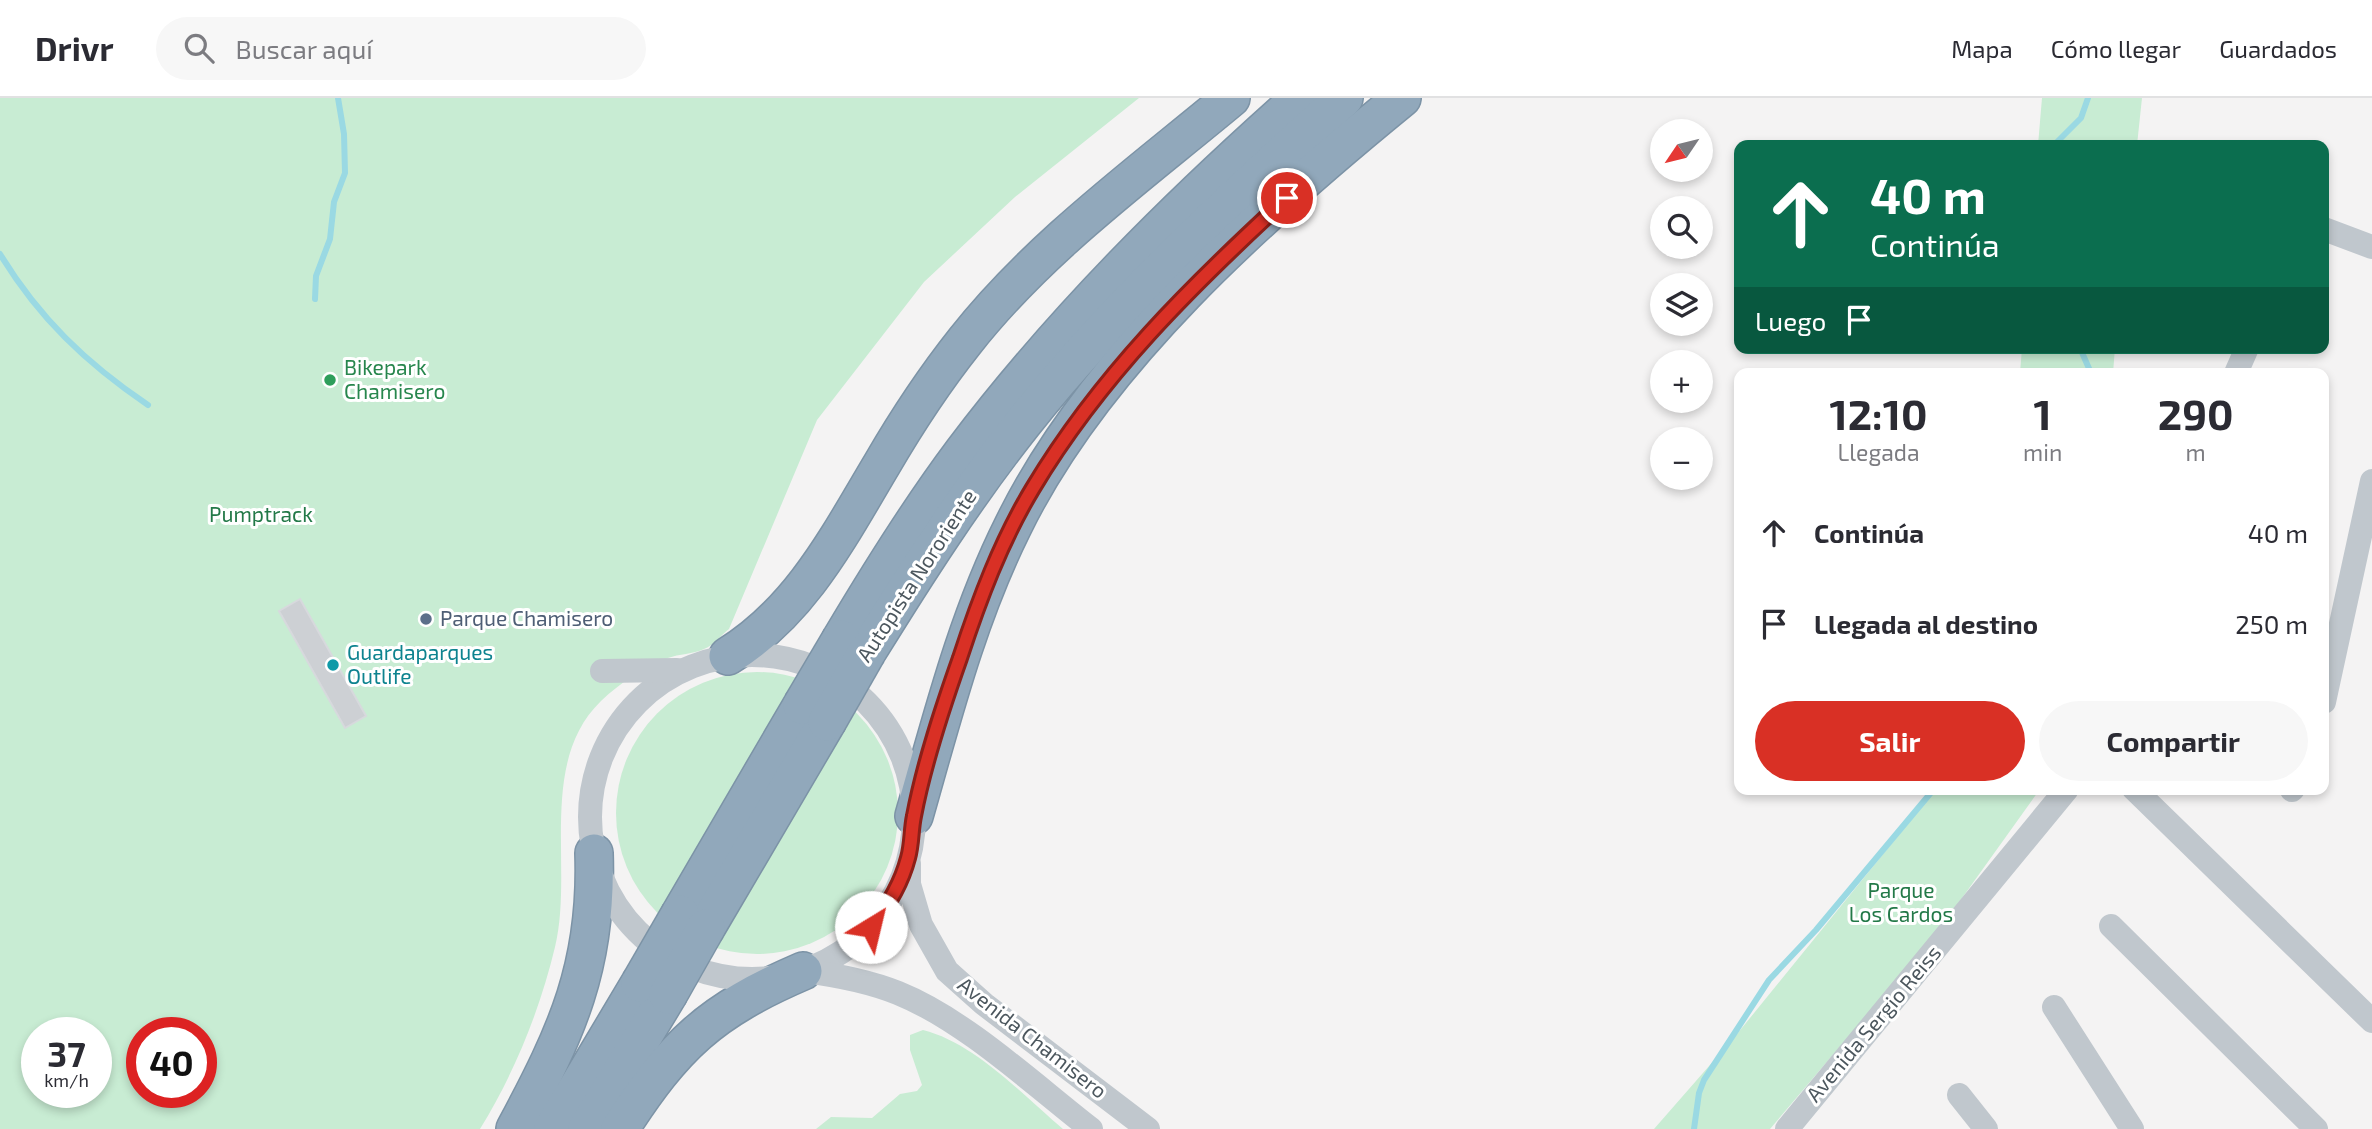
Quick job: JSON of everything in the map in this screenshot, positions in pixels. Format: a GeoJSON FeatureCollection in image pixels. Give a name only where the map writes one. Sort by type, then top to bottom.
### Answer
{"type":"FeatureCollection","features":[{"type":"Feature","properties":{"kind":"highway"},"geometry":{"type":"LineString","coordinates":[[728,656],[762,632],[813,576],[905,424],[975,330],[1058,244],[1231,98]]}},
{"type":"Feature","properties":{"kind":"highway","name":"Autopista Nororiente"},"geometry":{"type":"LineString","coordinates":[[587,1129],[654,989],[854,645],[937,487],[1038,360],[1141,247],[1300,98]]}},
{"type":"Feature","properties":{"kind":"highway","name":"Autopista Nororiente"},"geometry":{"type":"LineString","coordinates":[[854,645],[1056,383],[1182,247],[1344,98]]}},
{"type":"Feature","properties":{"kind":"highway"},"geometry":{"type":"LineString","coordinates":[[914,816],[947,698],[978,607],[1032,489],[1077,421],[1107,381],[1182,296],[1332,157],[1402,98]]}},
{"type":"Feature","properties":{"kind":"highway"},"geometry":{"type":"LineString","coordinates":[[515,1129],[554,1056],[580,988],[593,922],[594,853]]}},
{"type":"Feature","properties":{"kind":"highway"},"geometry":{"type":"LineString","coordinates":[[620,1129],[652,1082],[687,1040],[750,995],[803,971]]}},
{"type":"Feature","properties":{"kind":"highway","name":"Autopista Nororiente"},"geometry":{"type":"LineString","coordinates":[[552,1129],[654,989]]}},
{"type":"Feature","properties":{"kind":"street"},"geometry":{"type":"LineString","coordinates":[[2329,231],[2372,247]]}},
{"type":"Feature","properties":{"kind":"street"},"geometry":{"type":"LineString","coordinates":[[2329,679],[2372,481]]}},
{"type":"Feature","properties":{"kind":"street"},"geometry":{"type":"LineString","coordinates":[[602,671],[682,670],[728,656],[778,657],[826,672],[866,702],[896,743],[909,779],[914,816],[909,856],[888,906],[871,927],[839,953],[803,971],[759,979],[737,978],[704,971],[672,958],[653,946],[622,914],[600,874],[590,830],[591,796],[606,746],[625,715],[641,697],[682,670]]}},
{"type":"Feature","properties":{"kind":"street","name":"Avenida Sergio Reiss"},"geometry":{"type":"LineString","coordinates":[[1787,1129],[2062,795]]}},
{"type":"Feature","properties":{"kind":"street"},"geometry":{"type":"LineString","coordinates":[[2140,795],[2372,1021]]}},
{"type":"Feature","properties":{"kind":"street","name":"Avenida Chamisero"},"geometry":{"type":"LineString","coordinates":[[909,856],[909,884],[920,925],[947,971],[984,1004],[1149,1129]]}},
{"type":"Feature","properties":{"kind":"street"},"geometry":{"type":"LineString","coordinates":[[2111,926],[2316,1129]]}},
{"type":"Feature","properties":{"kind":"street","name":"Avenida Chamisero"},"geometry":{"type":"LineString","coordinates":[[803,971],[876,986],[931,1010],[1091,1129]]}},
{"type":"Feature","properties":{"kind":"street"},"geometry":{"type":"LineString","coordinates":[[2053,1007],[2132,1129]]}},
{"type":"Feature","properties":{"kind":"street"},"geometry":{"type":"LineString","coordinates":[[1959,1095],[1986,1129]]}},
{"type":"Feature","properties":{"kind":"green space","name":"Pumptrack"},"geometry":{"type":"Polygon","coordinates":[[[0,98],[1139,98],[1015,197],[924,282],[817,420],[729,629],[707,648],[668,658],[633,676],[601,701],[581,726],[569,755],[563,786],[560,917],[555,947],[525,1041],[480,1129],[0,1129],[0,98]]]}},
{"type":"Feature","properties":{"kind":"green space"},"geometry":{"type":"Polygon","coordinates":[[[2042,98],[2142,98],[2138,140],[2038,140],[2042,98]]]}},
{"type":"Feature","properties":{"kind":"green space"},"geometry":{"type":"Polygon","coordinates":[[[2022,354],[2115,354],[2113,368],[2020,368],[2022,354]]]}},
{"type":"Feature","properties":{"kind":"green space"},"geometry":{"type":"Polygon","coordinates":[[[757,672],[784,675],[811,683],[835,696],[857,713],[874,735],[887,759],[895,786],[898,813],[895,840],[887,867],[874,891],[857,913],[835,930],[811,943],[784,951],[757,954],[730,951],[703,943],[679,930],[657,913],[640,891],[627,867],[619,840],[616,813],[619,786],[627,759],[640,735],[657,713],[679,696],[703,683],[730,675],[757,672]]]}},
{"type":"Feature","properties":{"kind":"green space","name":"Parque Los Cardos"},"geometry":{"type":"Polygon","coordinates":[[[1931,795],[2036,795],[1942,926],[1770,1129],[1654,1129],[1737,1034],[1931,795]]]}},
{"type":"Feature","properties":{"kind":"green space"},"geometry":{"type":"Polygon","coordinates":[[[923,1030],[961,1046],[980,1058],[1063,1129],[816,1129],[831,1117],[872,1118],[900,1094],[917,1091],[922,1085],[910,1050],[910,1035],[923,1030]]]}},
{"type":"Feature","properties":{"kind":"building","name":"Guardaparques Outlife"},"geometry":{"type":"Polygon","coordinates":[[[300,599],[366,716],[345,728],[279,611],[300,599]]]}},
{"type":"Feature","properties":{"kind":"waterway"},"geometry":{"type":"LineString","coordinates":[[315,299],[316,276],[330,239],[334,202],[345,173],[344,134],[338,98]]}},
{"type":"Feature","properties":{"kind":"waterway"},"geometry":{"type":"LineString","coordinates":[[2059,140],[2081,118],[2088,98]]}},
{"type":"Feature","properties":{"kind":"waterway"},"geometry":{"type":"LineString","coordinates":[[0,254],[31,299],[65,338],[104,373],[148,405]]}},
{"type":"Feature","properties":{"kind":"waterway"},"geometry":{"type":"LineString","coordinates":[[2083,354],[2089,368]]}},
{"type":"Feature","properties":{"kind":"waterway"},"geometry":{"type":"LineString","coordinates":[[1694,1129],[1699,1093],[1704,1080],[1769,980],[1816,930],[1929,795]]}},
{"type":"Feature","properties":{"kind":"place","name":"Bikepark Chamisero"},"geometry":{"type":"Point","coordinates":[330,380]}},
{"type":"Feature","properties":{"kind":"place","name":"Parque Chamisero"},"geometry":{"type":"Point","coordinates":[426,619]}},
{"type":"Feature","properties":{"kind":"place","name":"Guardaparques Outlife"},"geometry":{"type":"Point","coordinates":[333,665]}},
{"type":"Feature","properties":{"kind":"route"},"geometry":{"type":"LineString","coordinates":[[871,927],[888,906],[901,882],[909,856],[914,816],[960,658],[995,567],[1032,489],[1099,390],[1142,340],[1182,296],[1287,198]]}}]}
